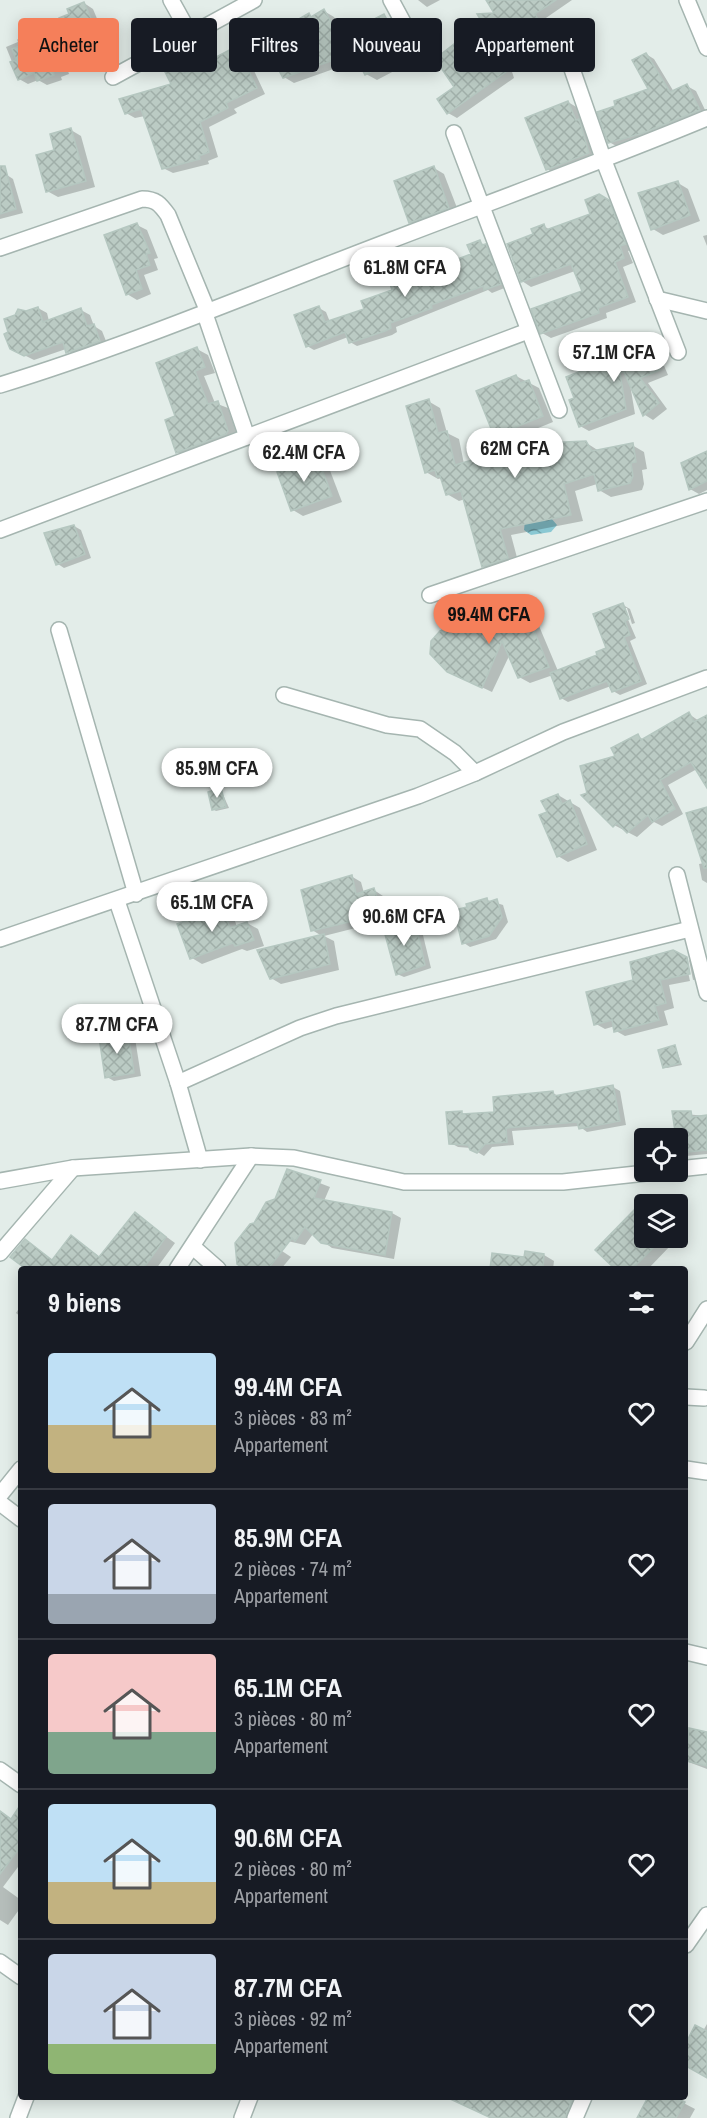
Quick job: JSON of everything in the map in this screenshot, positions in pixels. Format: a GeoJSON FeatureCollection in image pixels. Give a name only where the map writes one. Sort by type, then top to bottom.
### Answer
{"type":"FeatureCollection","features":[{"type":"Feature","properties":{"kind":"street"},"geometry":{"type":"LineString","coordinates":[[171,0],[181,18]]}},
{"type":"Feature","properties":{"kind":"street"},"geometry":{"type":"LineString","coordinates":[[217,21],[254,0]]}},
{"type":"Feature","properties":{"kind":"street"},"geometry":{"type":"LineString","coordinates":[[391,0],[401,18]]}},
{"type":"Feature","properties":{"kind":"street"},"geometry":{"type":"LineString","coordinates":[[687,0],[707,48]]}},
{"type":"Feature","properties":{"kind":"street"},"geometry":{"type":"LineString","coordinates":[[113,77],[131,68]]}},
{"type":"Feature","properties":{"kind":"street"},"geometry":{"type":"LineString","coordinates":[[573,72],[604,161],[678,352]]}},
{"type":"Feature","properties":{"kind":"street"},"geometry":{"type":"LineString","coordinates":[[0,385],[207,313],[604,161],[707,118]]}},
{"type":"Feature","properties":{"kind":"street"},"geometry":{"type":"LineString","coordinates":[[454,133],[559,410]]}},
{"type":"Feature","properties":{"kind":"street"},"geometry":{"type":"LineString","coordinates":[[0,248],[142,199],[158,202],[168,215],[207,313],[247,437]]}},
{"type":"Feature","properties":{"kind":"street"},"geometry":{"type":"LineString","coordinates":[[657,299],[707,311]]}},
{"type":"Feature","properties":{"kind":"street"},"geometry":{"type":"LineString","coordinates":[[0,530],[528,331]]}},
{"type":"Feature","properties":{"kind":"street"},"geometry":{"type":"LineString","coordinates":[[430,595],[707,501]]}},
{"type":"Feature","properties":{"kind":"street"},"geometry":{"type":"LineString","coordinates":[[59,630],[136,894]]}},
{"type":"Feature","properties":{"kind":"street"},"geometry":{"type":"LineString","coordinates":[[0,939],[349,821],[475,773],[562,732],[707,678]]}},
{"type":"Feature","properties":{"kind":"street"},"geometry":{"type":"LineString","coordinates":[[284,694],[387,725],[420,729],[455,753],[475,773]]}},
{"type":"Feature","properties":{"kind":"street"},"geometry":{"type":"LineString","coordinates":[[677,875],[707,993]]}},
{"type":"Feature","properties":{"kind":"street"},"geometry":{"type":"LineString","coordinates":[[117,901],[178,1083],[200,1160]]}},
{"type":"Feature","properties":{"kind":"street"},"geometry":{"type":"LineString","coordinates":[[178,1083],[300,1028],[336,1016],[690,929]]}},
{"type":"Feature","properties":{"kind":"street"},"geometry":{"type":"LineString","coordinates":[[179,1266],[251,1155]]}},
{"type":"Feature","properties":{"kind":"street"},"geometry":{"type":"LineString","coordinates":[[0,1181],[72,1168],[251,1155],[294,1158],[404,1182],[562,1182],[634,1174]]}},
{"type":"Feature","properties":{"kind":"street"},"geometry":{"type":"LineString","coordinates":[[688,1168],[707,1166]]}},
{"type":"Feature","properties":{"kind":"street"},"geometry":{"type":"LineString","coordinates":[[0,1253],[72,1168]]}},
{"type":"Feature","properties":{"kind":"street"},"geometry":{"type":"LineString","coordinates":[[193,1247],[215,1266]]}},
{"type":"Feature","properties":{"kind":"street"},"geometry":{"type":"LineString","coordinates":[[688,1338],[707,1309]]}},
{"type":"Feature","properties":{"kind":"street"},"geometry":{"type":"LineString","coordinates":[[688,1397],[704,1398]]}},
{"type":"Feature","properties":{"kind":"street"},"geometry":{"type":"LineString","coordinates":[[688,1469],[707,1472]]}},
{"type":"Feature","properties":{"kind":"street"},"geometry":{"type":"LineString","coordinates":[[0,1495],[18,1473]]}},
{"type":"Feature","properties":{"kind":"street"},"geometry":{"type":"LineString","coordinates":[[0,1503],[18,1517]]}},
{"type":"Feature","properties":{"kind":"street"},"geometry":{"type":"LineString","coordinates":[[688,1652],[707,1657]]}},
{"type":"Feature","properties":{"kind":"street"},"geometry":{"type":"LineString","coordinates":[[0,1770],[18,1783]]}},
{"type":"Feature","properties":{"kind":"street"},"geometry":{"type":"LineString","coordinates":[[688,1942],[707,1916]]}},
{"type":"Feature","properties":{"kind":"street"},"geometry":{"type":"LineString","coordinates":[[0,1962],[18,1975]]}},
{"type":"Feature","properties":{"kind":"street"},"geometry":{"type":"LineString","coordinates":[[18,2118],[25,2100]]}},
{"type":"Feature","properties":{"kind":"street"},"geometry":{"type":"LineString","coordinates":[[242,2118],[249,2100]]}},
{"type":"Feature","properties":{"kind":"street"},"geometry":{"type":"LineString","coordinates":[[575,2118],[583,2100]]}},
{"type":"Feature","properties":{"kind":"water"},"geometry":{"type":"Polygon","coordinates":[[[551,518],[557,525],[551,532],[531,535],[524,530],[525,521],[551,518]]]}},
{"type":"Feature","properties":{"kind":"building"},"geometry":{"type":"Polygon","coordinates":[[[486,0],[556,0],[535,14],[537,18],[480,18],[477,14],[494,13],[486,0]]]}},
{"type":"Feature","properties":{"kind":"building"},"geometry":{"type":"Polygon","coordinates":[[[84,2],[91,18],[59,18],[69,14],[67,9],[84,2]]]}},
{"type":"Feature","properties":{"kind":"building"},"geometry":{"type":"Polygon","coordinates":[[[324,9],[331,22],[331,61],[319,65],[319,18],[300,18],[309,13],[311,17],[324,9]]]}},
{"type":"Feature","properties":{"kind":"building"},"geometry":{"type":"Polygon","coordinates":[[[454,44],[454,72],[506,72],[447,114],[437,99],[454,87],[442,69],[442,53],[454,44]]]}},
{"type":"Feature","properties":{"kind":"building"},"geometry":{"type":"Polygon","coordinates":[[[18,47],[18,72],[53,72],[54,75],[37,81],[34,73],[18,80],[10,62],[16,60],[12,49],[18,47]]]}},
{"type":"Feature","properties":{"kind":"building"},"geometry":{"type":"Polygon","coordinates":[[[229,50],[229,72],[249,72],[257,88],[226,103],[228,108],[200,122],[209,152],[199,156],[200,159],[162,169],[141,109],[125,114],[119,99],[171,84],[165,72],[183,72],[184,74],[217,72],[217,57],[229,50]]]}},
{"type":"Feature","properties":{"kind":"building"},"geometry":{"type":"Polygon","coordinates":[[[646,53],[670,92],[687,84],[700,110],[643,133],[608,143],[597,112],[615,106],[614,101],[648,89],[632,60],[646,53]]]}},
{"type":"Feature","properties":{"kind":"building"},"geometry":{"type":"Polygon","coordinates":[[[280,72],[300,72],[283,78],[280,72]]]}},
{"type":"Feature","properties":{"kind":"building"},"geometry":{"type":"Polygon","coordinates":[[[568,101],[576,120],[579,119],[589,153],[546,170],[525,118],[568,101]]]}},
{"type":"Feature","properties":{"kind":"building"},"geometry":{"type":"Polygon","coordinates":[[[71,128],[86,181],[46,192],[36,155],[54,150],[50,134],[71,128]]]}},
{"type":"Feature","properties":{"kind":"building"},"geometry":{"type":"Polygon","coordinates":[[[0,166],[5,166],[16,209],[0,214],[0,166]]]}},
{"type":"Feature","properties":{"kind":"building"},"geometry":{"type":"Polygon","coordinates":[[[434,166],[449,208],[409,223],[394,181],[434,166]]]}},
{"type":"Feature","properties":{"kind":"building"},"geometry":{"type":"Polygon","coordinates":[[[678,181],[690,215],[651,230],[638,193],[678,181]]]}},
{"type":"Feature","properties":{"kind":"building"},"geometry":{"type":"Polygon","coordinates":[[[599,194],[609,200],[626,244],[620,246],[624,258],[615,262],[628,297],[598,308],[599,313],[540,334],[531,309],[582,291],[571,264],[521,282],[507,244],[533,234],[531,229],[544,224],[546,230],[590,214],[585,200],[599,194]]]}},
{"type":"Feature","properties":{"kind":"building"},"geometry":{"type":"Polygon","coordinates":[[[137,223],[150,253],[146,254],[150,265],[136,270],[142,289],[126,295],[104,235],[137,223]]]}},
{"type":"Feature","properties":{"kind":"building"},"geometry":{"type":"Polygon","coordinates":[[[480,240],[482,245],[486,244],[501,284],[484,290],[483,286],[431,305],[432,308],[390,323],[391,328],[385,331],[349,343],[345,332],[306,347],[294,315],[319,306],[325,322],[364,309],[361,301],[392,290],[390,284],[471,254],[467,245],[480,240]]]}},
{"type":"Feature","properties":{"kind":"building"},"geometry":{"type":"Polygon","coordinates":[[[38,307],[43,322],[81,308],[87,326],[94,324],[100,341],[66,353],[63,342],[24,356],[10,349],[4,334],[8,332],[4,319],[15,315],[18,309],[26,311],[38,307]]]}},
{"type":"Feature","properties":{"kind":"building"},"geometry":{"type":"Polygon","coordinates":[[[645,333],[660,370],[640,378],[659,403],[643,416],[624,372],[620,373],[626,409],[579,427],[569,400],[574,398],[566,377],[617,357],[620,354],[616,345],[645,333]]]}},
{"type":"Feature","properties":{"kind":"building"},"geometry":{"type":"Polygon","coordinates":[[[197,347],[205,367],[195,371],[208,404],[218,401],[228,431],[226,434],[176,453],[165,420],[175,416],[156,363],[197,347]]]}},
{"type":"Feature","properties":{"kind":"building"},"geometry":{"type":"Polygon","coordinates":[[[516,375],[520,383],[529,380],[543,416],[494,436],[476,391],[516,375]]]}},
{"type":"Feature","properties":{"kind":"building"},"geometry":{"type":"Polygon","coordinates":[[[429,399],[438,433],[447,431],[455,465],[500,452],[498,445],[586,441],[592,451],[633,443],[636,462],[631,463],[633,476],[630,483],[598,491],[594,474],[564,484],[571,515],[500,529],[508,558],[482,567],[461,491],[446,495],[440,476],[437,477],[435,470],[425,473],[406,406],[429,399]]]}},
{"type":"Feature","properties":{"kind":"building"},"geometry":{"type":"Polygon","coordinates":[[[707,451],[707,481],[689,490],[681,463],[707,451]]]}},
{"type":"Feature","properties":{"kind":"building"},"geometry":{"type":"Polygon","coordinates":[[[316,453],[332,496],[291,511],[277,472],[293,467],[291,462],[316,453]]]}},
{"type":"Feature","properties":{"kind":"building"},"geometry":{"type":"Polygon","coordinates":[[[74,525],[85,554],[56,565],[44,533],[74,525]]]}},
{"type":"Feature","properties":{"kind":"building"},"geometry":{"type":"Polygon","coordinates":[[[521,599],[549,667],[518,678],[502,641],[482,688],[447,672],[430,654],[431,641],[440,631],[521,599]]]}},
{"type":"Feature","properties":{"kind":"building"},"geometry":{"type":"Polygon","coordinates":[[[623,603],[629,619],[625,621],[630,635],[624,637],[641,681],[612,692],[607,681],[560,699],[550,673],[597,655],[596,652],[606,648],[593,614],[623,603]]]}},
{"type":"Feature","properties":{"kind":"building"},"geometry":{"type":"Polygon","coordinates":[[[689,712],[694,722],[707,715],[707,788],[691,762],[660,780],[675,809],[652,822],[648,815],[627,833],[617,823],[613,827],[581,795],[587,793],[580,766],[615,756],[611,748],[638,734],[641,740],[689,712]]]}},
{"type":"Feature","properties":{"kind":"building"},"geometry":{"type":"Polygon","coordinates":[[[221,788],[226,807],[212,810],[208,792],[221,788]]]}},
{"type":"Feature","properties":{"kind":"building"},"geometry":{"type":"Polygon","coordinates":[[[558,794],[562,804],[570,800],[587,844],[557,857],[539,815],[547,812],[541,801],[558,794]]]}},
{"type":"Feature","properties":{"kind":"building"},"geometry":{"type":"Polygon","coordinates":[[[707,807],[707,868],[704,868],[686,813],[707,807]]]}},
{"type":"Feature","properties":{"kind":"building"},"geometry":{"type":"Polygon","coordinates":[[[352,875],[356,894],[374,888],[382,914],[311,931],[301,890],[352,875]]]}},
{"type":"Feature","properties":{"kind":"building"},"geometry":{"type":"Polygon","coordinates":[[[487,898],[488,902],[497,899],[502,917],[489,936],[462,944],[454,910],[487,898]]]}},
{"type":"Feature","properties":{"kind":"building"},"geometry":{"type":"Polygon","coordinates":[[[223,907],[230,928],[247,922],[254,940],[235,946],[233,943],[190,959],[177,924],[223,907]]]}},
{"type":"Feature","properties":{"kind":"building"},"geometry":{"type":"Polygon","coordinates":[[[415,921],[425,965],[396,975],[383,927],[415,921]]]}},
{"type":"Feature","properties":{"kind":"building"},"geometry":{"type":"Polygon","coordinates":[[[324,934],[330,964],[270,979],[257,950],[324,934]]]}},
{"type":"Feature","properties":{"kind":"building"},"geometry":{"type":"Polygon","coordinates":[[[673,950],[687,957],[690,974],[660,980],[666,1003],[655,1006],[659,1020],[614,1032],[612,1020],[594,1025],[586,992],[633,980],[630,962],[673,950]]]}},
{"type":"Feature","properties":{"kind":"building"},"geometry":{"type":"Polygon","coordinates":[[[128,1032],[134,1073],[105,1078],[99,1037],[128,1032]]]}},
{"type":"Feature","properties":{"kind":"building"},"geometry":{"type":"Polygon","coordinates":[[[675,1045],[680,1063],[663,1068],[658,1050],[675,1045]]]}},
{"type":"Feature","properties":{"kind":"building"},"geometry":{"type":"Polygon","coordinates":[[[613,1085],[620,1121],[579,1129],[577,1122],[506,1128],[507,1142],[485,1144],[477,1153],[470,1150],[468,1145],[449,1144],[446,1112],[462,1111],[462,1114],[494,1112],[493,1097],[553,1091],[554,1096],[613,1085]]]}},
{"type":"Feature","properties":{"kind":"building"},"geometry":{"type":"Polygon","coordinates":[[[672,1111],[691,1111],[692,1117],[707,1115],[707,1150],[688,1152],[688,1128],[675,1128],[672,1111]]]}},
{"type":"Feature","properties":{"kind":"building"},"geometry":{"type":"Polygon","coordinates":[[[287,1169],[321,1180],[314,1198],[392,1212],[385,1255],[321,1243],[305,1227],[295,1241],[292,1238],[270,1266],[240,1266],[237,1264],[235,1243],[250,1224],[254,1223],[266,1202],[275,1199],[287,1169]]]}},
{"type":"Feature","properties":{"kind":"building"},"geometry":{"type":"Polygon","coordinates":[[[634,1210],[634,1248],[653,1248],[635,1266],[612,1266],[595,1250],[634,1210]]]}},
{"type":"Feature","properties":{"kind":"building"},"geometry":{"type":"Polygon","coordinates":[[[135,1212],[166,1237],[145,1266],[22,1266],[10,1257],[25,1239],[52,1260],[71,1235],[99,1257],[135,1212]]]}},
{"type":"Feature","properties":{"kind":"building"},"geometry":{"type":"Polygon","coordinates":[[[525,1251],[544,1254],[543,1266],[490,1266],[492,1253],[524,1257],[525,1251]]]}},
{"type":"Feature","properties":{"kind":"building"},"geometry":{"type":"Polygon","coordinates":[[[689,1728],[707,1732],[707,1766],[688,1761],[689,1728]]]}},
{"type":"Feature","properties":{"kind":"building"},"geometry":{"type":"Polygon","coordinates":[[[18,1808],[18,1850],[0,1874],[0,1811],[11,1819],[18,1808]]]}},
{"type":"Feature","properties":{"kind":"building"},"geometry":{"type":"Polygon","coordinates":[[[695,2025],[707,2031],[707,2078],[688,2067],[688,2039],[695,2025]]]}},
{"type":"Feature","properties":{"kind":"building"},"geometry":{"type":"Polygon","coordinates":[[[452,2100],[572,2100],[565,2118],[491,2118],[452,2100]]]}},
{"type":"Feature","properties":{"kind":"building"},"geometry":{"type":"Polygon","coordinates":[[[646,2100],[685,2102],[676,2118],[637,2118],[646,2100]]]}}]}
